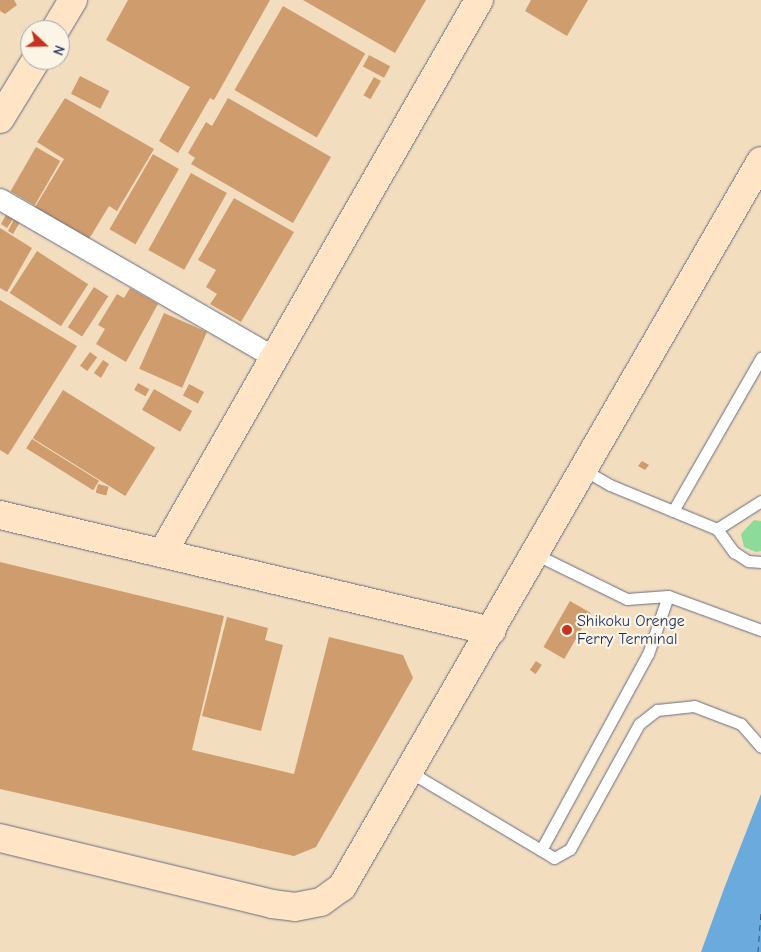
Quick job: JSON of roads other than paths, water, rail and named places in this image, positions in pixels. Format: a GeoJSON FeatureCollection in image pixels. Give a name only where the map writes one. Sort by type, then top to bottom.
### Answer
{"type":"FeatureCollection","features":[{"type":"Feature","properties":{"kind":"street"},"geometry":{"type":"LineString","coordinates":[[61,20],[73,0]]}},
{"type":"Feature","properties":{"kind":"street"},"geometry":{"type":"LineString","coordinates":[[163,552],[479,0]]}},
{"type":"Feature","properties":{"kind":"street"},"geometry":{"type":"LineString","coordinates":[[0,119],[30,70]]}},
{"type":"Feature","properties":{"kind":"street"},"geometry":{"type":"LineString","coordinates":[[0,838],[295,907],[321,902],[342,887],[761,161]]}},
{"type":"Feature","properties":{"kind":"street"},"geometry":{"type":"LineString","coordinates":[[0,199],[274,357]]}},
{"type":"Feature","properties":{"kind":"street"},"geometry":{"type":"LineString","coordinates":[[0,515],[491,631]]}},
{"type":"Feature","properties":{"kind":"lane"},"geometry":{"type":"LineString","coordinates":[[674,511],[761,358]]}},
{"type":"Feature","properties":{"kind":"lane"},"geometry":{"type":"LineString","coordinates":[[584,470],[717,529],[734,552],[748,561],[761,562]]}},
{"type":"Feature","properties":{"kind":"lane"},"geometry":{"type":"LineString","coordinates":[[717,529],[761,501]]}},
{"type":"Feature","properties":{"kind":"lane"},"geometry":{"type":"LineString","coordinates":[[535,554],[627,599],[668,596],[761,630]]}},
{"type":"Feature","properties":{"kind":"lane"},"geometry":{"type":"LineString","coordinates":[[541,850],[648,654],[668,596]]}},
{"type":"Feature","properties":{"kind":"lane"},"geometry":{"type":"LineString","coordinates":[[410,772],[554,858],[570,849],[640,724],[658,710],[684,704],[741,724],[761,747]]}},
{"type":"Feature","properties":{"kind":"water"},"geometry":{"type":"Polygon","coordinates":[[[761,794],[761,952],[701,952],[725,886],[761,794]]]}},
{"type":"Feature","properties":{"kind":"place","name":"Shikoku Orenge Ferry Terminal"},"geometry":{"type":"Point","coordinates":[567,630]}}]}
